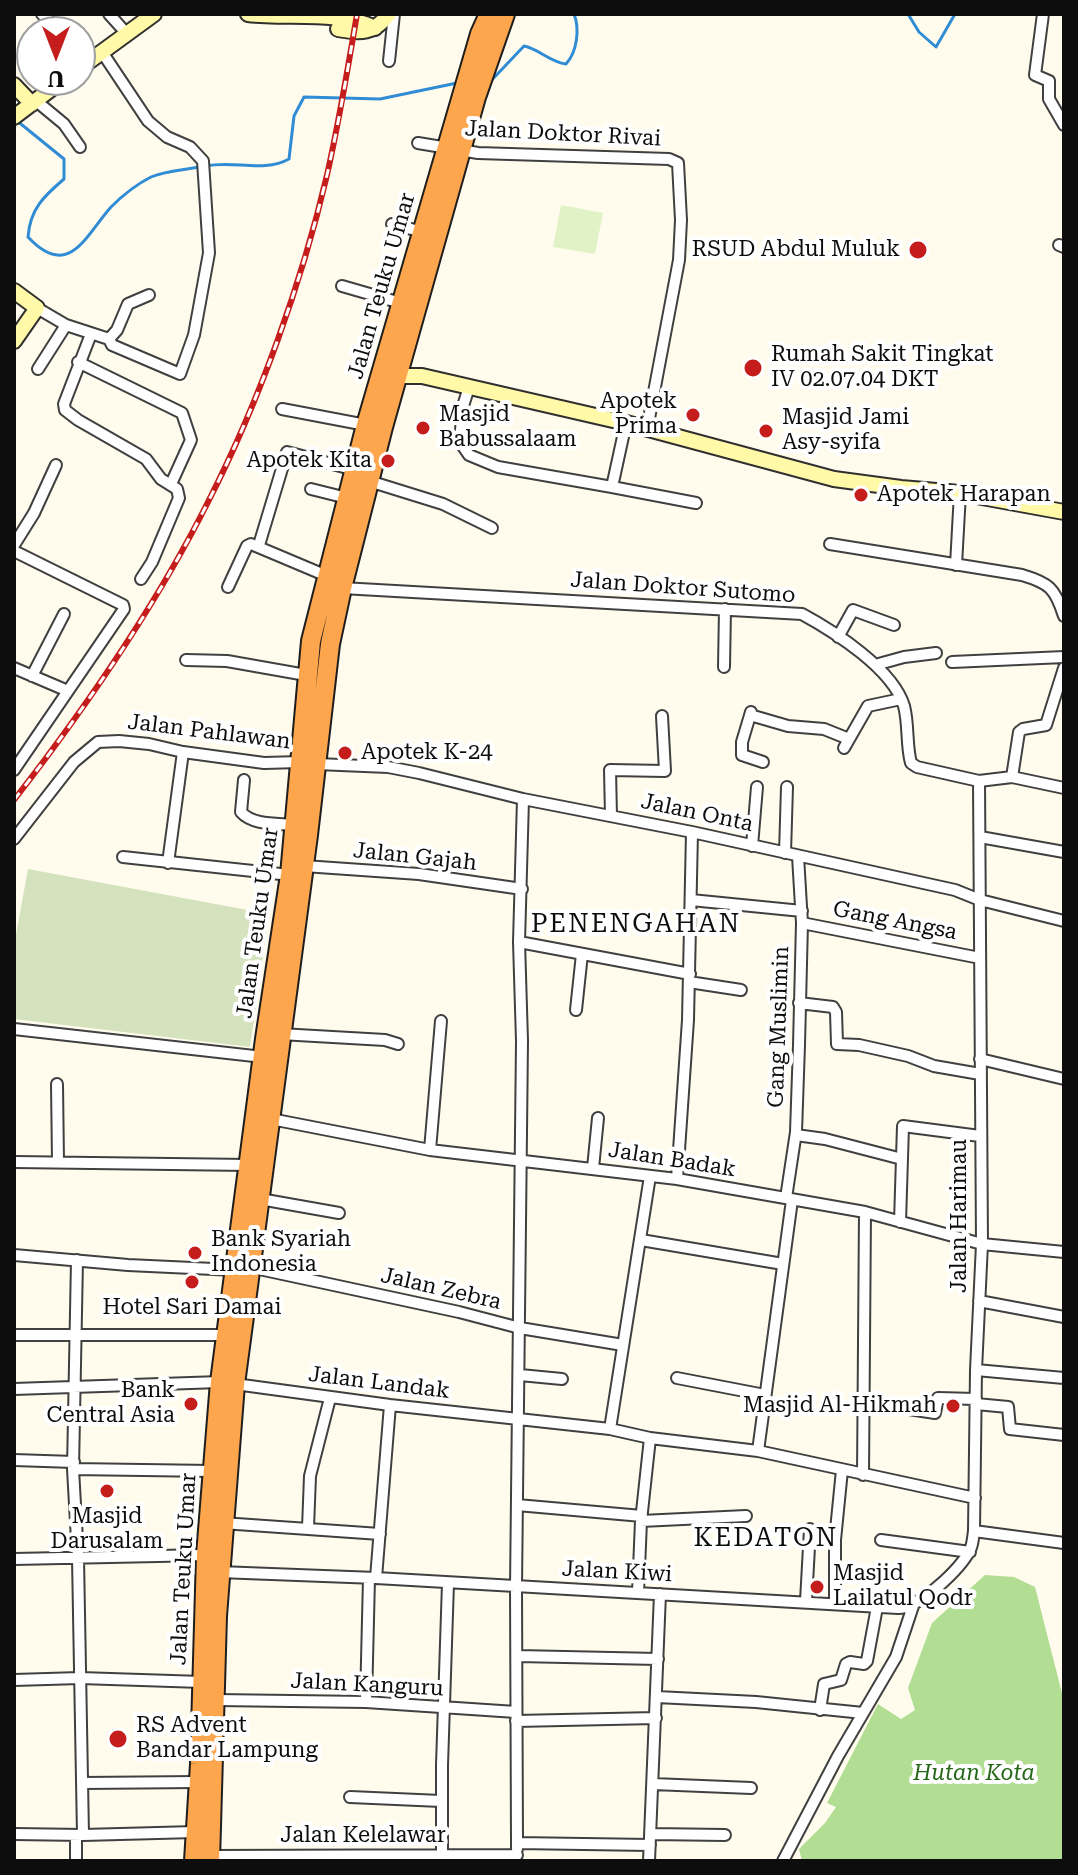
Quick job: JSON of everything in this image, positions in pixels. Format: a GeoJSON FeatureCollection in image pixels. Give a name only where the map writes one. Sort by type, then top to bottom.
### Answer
{"type":"FeatureCollection","features":[{"type":"Feature","properties":{"kind":"highway","name":"Jalan Teuku Umar"},"geometry":{"type":"LineString","coordinates":[[409,297],[454,149],[480,34],[489,14]]}},
{"type":"Feature","properties":{"kind":"highway","name":"Jalan Teuku Umar"},"geometry":{"type":"LineString","coordinates":[[210,1615],[219,1572],[222,1523],[228,1383],[226,1335],[260,1199],[271,1119],[274,1032],[297,870],[317,655],[362,476],[399,356],[423,232],[505,14]]}},
{"type":"Feature","properties":{"kind":"highway","name":"Jalan Teuku Umar"},"geometry":{"type":"LineString","coordinates":[[334,582],[347,498],[362,476],[366,425],[399,356]]}},
{"type":"Feature","properties":{"kind":"highway","name":"Jalan Teuku Umar"},"geometry":{"type":"LineString","coordinates":[[297,870],[296,825],[309,763],[317,655]]}},
{"type":"Feature","properties":{"kind":"highway","name":"Jalan Teuku Umar"},"geometry":{"type":"LineString","coordinates":[[205,1859],[216,1700],[206,1555],[212,1471],[228,1383],[243,1269],[249,1165],[263,1057],[274,1032]]}},
{"type":"Feature","properties":{"kind":"highway","name":"Jalan Teuku Umar"},"geometry":{"type":"LineString","coordinates":[[205,1859],[195,1832],[202,1682],[210,1638]]}},
{"type":"Feature","properties":{"kind":"street"},"geometry":{"type":"LineString","coordinates":[[109,14],[127,34]]}},
{"type":"Feature","properties":{"kind":"street"},"geometry":{"type":"LineString","coordinates":[[96,52],[154,14]]}},
{"type":"Feature","properties":{"kind":"street"},"geometry":{"type":"LineString","coordinates":[[248,14],[324,19],[375,28],[391,14]]}},
{"type":"Feature","properties":{"kind":"street"},"geometry":{"type":"LineString","coordinates":[[389,61],[391,14]]}},
{"type":"Feature","properties":{"kind":"street"},"geometry":{"type":"LineString","coordinates":[[1043,14],[1035,75],[1049,81],[1049,99],[1064,125]]}},
{"type":"Feature","properties":{"kind":"street"},"geometry":{"type":"LineString","coordinates":[[14,291],[66,325],[109,339],[112,345],[180,374],[194,335],[206,274],[209,238],[203,161],[190,147],[167,137],[148,121],[96,66]]}},
{"type":"Feature","properties":{"kind":"street"},"geometry":{"type":"LineString","coordinates":[[14,85],[64,124],[80,147]]}},
{"type":"Feature","properties":{"kind":"street"},"geometry":{"type":"LineString","coordinates":[[15,116],[42,96]]}},
{"type":"Feature","properties":{"kind":"street","name":"Jalan Doktor Rivai"},"geometry":{"type":"LineString","coordinates":[[418,143],[454,149],[669,159],[678,163],[681,220],[679,260],[647,429]]}},
{"type":"Feature","properties":{"kind":"street"},"geometry":{"type":"LineString","coordinates":[[392,224],[423,232]]}},
{"type":"Feature","properties":{"kind":"street"},"geometry":{"type":"LineString","coordinates":[[342,286],[409,297]]}},
{"type":"Feature","properties":{"kind":"street"},"geometry":{"type":"LineString","coordinates":[[109,339],[117,330],[128,304],[149,295]]}},
{"type":"Feature","properties":{"kind":"street"},"geometry":{"type":"LineString","coordinates":[[14,341],[37,308]]}},
{"type":"Feature","properties":{"kind":"street"},"geometry":{"type":"LineString","coordinates":[[38,369],[66,325]]}},
{"type":"Feature","properties":{"kind":"street"},"geometry":{"type":"LineString","coordinates":[[91,334],[78,362],[64,404],[65,410],[146,459],[161,479],[177,489],[179,498],[152,562],[141,579]]}},
{"type":"Feature","properties":{"kind":"street"},"geometry":{"type":"LineString","coordinates":[[399,356],[422,376],[626,423],[834,479],[960,493],[1064,512]]}},
{"type":"Feature","properties":{"kind":"street"},"geometry":{"type":"LineString","coordinates":[[78,362],[182,413],[191,440],[171,484]]}},
{"type":"Feature","properties":{"kind":"street"},"geometry":{"type":"LineString","coordinates":[[469,387],[459,432],[460,442],[469,455],[498,467],[696,503]]}},
{"type":"Feature","properties":{"kind":"street"},"geometry":{"type":"LineString","coordinates":[[282,409],[366,425]]}},
{"type":"Feature","properties":{"kind":"street"},"geometry":{"type":"LineString","coordinates":[[612,487],[626,423]]}},
{"type":"Feature","properties":{"kind":"street"},"geometry":{"type":"LineString","coordinates":[[259,545],[287,452],[443,504],[492,528]]}},
{"type":"Feature","properties":{"kind":"street"},"geometry":{"type":"LineString","coordinates":[[14,566],[16,550],[56,465]]}},
{"type":"Feature","properties":{"kind":"street"},"geometry":{"type":"LineString","coordinates":[[311,489],[347,498]]}},
{"type":"Feature","properties":{"kind":"street"},"geometry":{"type":"LineString","coordinates":[[956,565],[960,493]]}},
{"type":"Feature","properties":{"kind":"street"},"geometry":{"type":"LineString","coordinates":[[830,544],[1022,575],[1044,583],[1055,592],[1064,616]]}},
{"type":"Feature","properties":{"kind":"street"},"geometry":{"type":"LineString","coordinates":[[228,587],[247,546],[259,545],[334,582]]}},
{"type":"Feature","properties":{"kind":"street"},"geometry":{"type":"LineString","coordinates":[[14,770],[125,608],[16,550]]}},
{"type":"Feature","properties":{"kind":"street","name":"Jalan Doktor Sutomo"},"geometry":{"type":"LineString","coordinates":[[334,582],[802,614],[875,665],[901,699],[911,763],[926,770],[979,781]]}},
{"type":"Feature","properties":{"kind":"street"},"geometry":{"type":"LineString","coordinates":[[724,667],[725,609]]}},
{"type":"Feature","properties":{"kind":"street"},"geometry":{"type":"LineString","coordinates":[[838,637],[853,610],[894,625]]}},
{"type":"Feature","properties":{"kind":"street"},"geometry":{"type":"LineString","coordinates":[[32,676],[64,614]]}},
{"type":"Feature","properties":{"kind":"street"},"geometry":{"type":"LineString","coordinates":[[875,665],[936,653]]}},
{"type":"Feature","properties":{"kind":"street"},"geometry":{"type":"LineString","coordinates":[[186,660],[227,661],[317,655]]}},
{"type":"Feature","properties":{"kind":"street"},"geometry":{"type":"LineString","coordinates":[[952,662],[1064,657]]}},
{"type":"Feature","properties":{"kind":"street"},"geometry":{"type":"LineString","coordinates":[[14,668],[68,691]]}},
{"type":"Feature","properties":{"kind":"street"},"geometry":{"type":"LineString","coordinates":[[1012,777],[1019,732],[1046,725],[1064,668]]}},
{"type":"Feature","properties":{"kind":"street"},"geometry":{"type":"LineString","coordinates":[[763,762],[742,755],[742,742],[751,713],[788,726],[824,729],[846,744],[870,704],[901,699]]}},
{"type":"Feature","properties":{"kind":"street"},"geometry":{"type":"LineString","coordinates":[[611,816],[610,770],[665,771],[662,716]]}},
{"type":"Feature","properties":{"kind":"street","name":"Jalan Pahlawan"},"geometry":{"type":"LineString","coordinates":[[14,839],[74,762],[98,742],[134,742],[264,763],[309,763]]}},
{"type":"Feature","properties":{"kind":"street"},"geometry":{"type":"LineString","coordinates":[[168,863],[183,752]]}},
{"type":"Feature","properties":{"kind":"street","name":"Jalan Onta"},"geometry":{"type":"LineString","coordinates":[[309,763],[388,767],[523,799],[692,832],[955,890],[980,900],[1064,921]]}},
{"type":"Feature","properties":{"kind":"street"},"geometry":{"type":"LineString","coordinates":[[979,781],[1012,777],[1064,788]]}},
{"type":"Feature","properties":{"kind":"street"},"geometry":{"type":"LineString","coordinates":[[244,780],[241,812],[246,818],[296,825]]}},
{"type":"Feature","properties":{"kind":"street","name":"Jalan Harimau"},"geometry":{"type":"LineString","coordinates":[[974,1531],[976,1370],[982,1244],[979,781]]}},
{"type":"Feature","properties":{"kind":"street"},"geometry":{"type":"LineString","coordinates":[[752,846],[757,787]]}},
{"type":"Feature","properties":{"kind":"street"},"geometry":{"type":"LineString","coordinates":[[785,853],[787,787]]}},
{"type":"Feature","properties":{"kind":"street"},"geometry":{"type":"LineString","coordinates":[[517,1853],[516,1587],[521,1161],[519,942],[523,799]]}},
{"type":"Feature","properties":{"kind":"street"},"geometry":{"type":"LineString","coordinates":[[677,1179],[690,978],[692,832]]}},
{"type":"Feature","properties":{"kind":"street"},"geometry":{"type":"LineString","coordinates":[[980,837],[1064,852]]}},
{"type":"Feature","properties":{"kind":"street","name":"Gang Muslimin"},"geometry":{"type":"LineString","coordinates":[[758,1451],[783,1264],[796,1135],[802,923],[798,856]]}},
{"type":"Feature","properties":{"kind":"street","name":"Jalan Gajah"},"geometry":{"type":"LineString","coordinates":[[123,857],[168,863],[414,874],[522,889]]}},
{"type":"Feature","properties":{"kind":"street"},"geometry":{"type":"LineString","coordinates":[[691,900],[802,911]]}},
{"type":"Feature","properties":{"kind":"street","name":"Gang Angsa"},"geometry":{"type":"LineString","coordinates":[[802,923],[980,958]]}},
{"type":"Feature","properties":{"kind":"street"},"geometry":{"type":"LineString","coordinates":[[519,942],[741,990]]}},
{"type":"Feature","properties":{"kind":"street"},"geometry":{"type":"LineString","coordinates":[[576,1010],[582,954]]}},
{"type":"Feature","properties":{"kind":"street"},"geometry":{"type":"LineString","coordinates":[[799,1003],[833,1007],[836,1012],[837,1044],[859,1045],[908,1056],[934,1066],[980,1074]]}},
{"type":"Feature","properties":{"kind":"street"},"geometry":{"type":"LineString","coordinates":[[430,1150],[441,1021]]}},
{"type":"Feature","properties":{"kind":"street"},"geometry":{"type":"LineString","coordinates":[[14,1029],[263,1057]]}},
{"type":"Feature","properties":{"kind":"street"},"geometry":{"type":"LineString","coordinates":[[274,1032],[385,1040],[398,1044]]}},
{"type":"Feature","properties":{"kind":"street"},"geometry":{"type":"LineString","coordinates":[[980,1059],[1064,1079]]}},
{"type":"Feature","properties":{"kind":"street"},"geometry":{"type":"LineString","coordinates":[[57,1084],[58,1162]]}},
{"type":"Feature","properties":{"kind":"street"},"geometry":{"type":"LineString","coordinates":[[593,1168],[598,1118]]}},
{"type":"Feature","properties":{"kind":"street","name":"Jalan Badak"},"geometry":{"type":"LineString","coordinates":[[271,1119],[430,1150],[677,1179],[865,1212],[982,1244],[1064,1252]]}},
{"type":"Feature","properties":{"kind":"street"},"geometry":{"type":"LineString","coordinates":[[900,1222],[903,1126],[980,1136]]}},
{"type":"Feature","properties":{"kind":"street"},"geometry":{"type":"LineString","coordinates":[[796,1135],[825,1139],[902,1159]]}},
{"type":"Feature","properties":{"kind":"street"},"geometry":{"type":"LineString","coordinates":[[14,1162],[249,1165]]}},
{"type":"Feature","properties":{"kind":"street"},"geometry":{"type":"LineString","coordinates":[[610,1429],[650,1176]]}},
{"type":"Feature","properties":{"kind":"street"},"geometry":{"type":"LineString","coordinates":[[260,1199],[339,1213]]}},
{"type":"Feature","properties":{"kind":"street"},"geometry":{"type":"LineString","coordinates":[[863,1475],[865,1212]]}},
{"type":"Feature","properties":{"kind":"street"},"geometry":{"type":"LineString","coordinates":[[641,1240],[783,1264]]}},
{"type":"Feature","properties":{"kind":"street","name":"Jalan Zebra"},"geometry":{"type":"LineString","coordinates":[[14,1255],[243,1269],[459,1312],[520,1328],[623,1345]]}},
{"type":"Feature","properties":{"kind":"street"},"geometry":{"type":"LineString","coordinates":[[76,1861],[82,1783],[74,1465],[77,1260]]}},
{"type":"Feature","properties":{"kind":"street"},"geometry":{"type":"LineString","coordinates":[[979,1301],[1064,1317]]}},
{"type":"Feature","properties":{"kind":"street"},"geometry":{"type":"LineString","coordinates":[[14,1335],[226,1335]]}},
{"type":"Feature","properties":{"kind":"street"},"geometry":{"type":"LineString","coordinates":[[976,1370],[1064,1378]]}},
{"type":"Feature","properties":{"kind":"street"},"geometry":{"type":"LineString","coordinates":[[520,1375],[562,1379]]}},
{"type":"Feature","properties":{"kind":"street"},"geometry":{"type":"LineString","coordinates":[[677,1378],[765,1395]]}},
{"type":"Feature","properties":{"kind":"street","name":"Jalan Landak"},"geometry":{"type":"LineString","coordinates":[[14,1389],[228,1383],[330,1398],[610,1429],[650,1438],[758,1451],[975,1498]]}},
{"type":"Feature","properties":{"kind":"street"},"geometry":{"type":"LineString","coordinates":[[308,1528],[310,1476],[330,1398]]}},
{"type":"Feature","properties":{"kind":"street"},"geometry":{"type":"LineString","coordinates":[[863,1402],[935,1413],[938,1398],[1008,1407],[1010,1429],[1064,1435]]}},
{"type":"Feature","properties":{"kind":"street"},"geometry":{"type":"LineString","coordinates":[[366,1702],[372,1578],[380,1534],[390,1405]]}},
{"type":"Feature","properties":{"kind":"street"},"geometry":{"type":"LineString","coordinates":[[638,1593],[650,1438]]}},
{"type":"Feature","properties":{"kind":"street"},"geometry":{"type":"LineString","coordinates":[[14,1460],[212,1471]]}},
{"type":"Feature","properties":{"kind":"street"},"geometry":{"type":"LineString","coordinates":[[835,1604],[835,1540],[842,1470]]}},
{"type":"Feature","properties":{"kind":"street"},"geometry":{"type":"LineString","coordinates":[[517,1505],[642,1518],[746,1516]]}},
{"type":"Feature","properties":{"kind":"street"},"geometry":{"type":"LineString","coordinates":[[222,1523],[380,1534]]}},
{"type":"Feature","properties":{"kind":"street"},"geometry":{"type":"LineString","coordinates":[[806,1601],[810,1529]]}},
{"type":"Feature","properties":{"kind":"street"},"geometry":{"type":"LineString","coordinates":[[783,1861],[896,1657],[913,1606],[940,1584],[970,1552],[974,1531],[1064,1543]]}},
{"type":"Feature","properties":{"kind":"street"},"geometry":{"type":"LineString","coordinates":[[881,1540],[970,1552]]}},
{"type":"Feature","properties":{"kind":"street"},"geometry":{"type":"LineString","coordinates":[[14,1559],[206,1555]]}},
{"type":"Feature","properties":{"kind":"street","name":"Jalan Kiwi"},"geometry":{"type":"LineString","coordinates":[[219,1572],[877,1607],[913,1606]]}},
{"type":"Feature","properties":{"kind":"street"},"geometry":{"type":"LineString","coordinates":[[442,1856],[448,1583]]}},
{"type":"Feature","properties":{"kind":"street"},"geometry":{"type":"LineString","coordinates":[[649,1861],[660,1594]]}},
{"type":"Feature","properties":{"kind":"street"},"geometry":{"type":"LineString","coordinates":[[820,1710],[824,1684],[841,1680],[846,1664],[864,1664],[867,1661],[877,1607]]}},
{"type":"Feature","properties":{"kind":"street"},"geometry":{"type":"LineString","coordinates":[[518,1656],[658,1659]]}},
{"type":"Feature","properties":{"kind":"street"},"geometry":{"type":"LineString","coordinates":[[14,1680],[80,1678],[202,1682]]}},
{"type":"Feature","properties":{"kind":"street"},"geometry":{"type":"LineString","coordinates":[[657,1697],[756,1702],[863,1713]]}},
{"type":"Feature","properties":{"kind":"street","name":"Jalan Kanguru"},"geometry":{"type":"LineString","coordinates":[[216,1700],[366,1702],[516,1716],[656,1718]]}},
{"type":"Feature","properties":{"kind":"street"},"geometry":{"type":"LineString","coordinates":[[82,1783],[199,1782]]}},
{"type":"Feature","properties":{"kind":"street"},"geometry":{"type":"LineString","coordinates":[[653,1784],[751,1788]]}},
{"type":"Feature","properties":{"kind":"street"},"geometry":{"type":"LineString","coordinates":[[350,1797],[441,1801]]}},
{"type":"Feature","properties":{"kind":"street"},"geometry":{"type":"LineString","coordinates":[[14,1834],[195,1832]]}},
{"type":"Feature","properties":{"kind":"street","name":"Jalan Kelelawar"},"geometry":{"type":"LineString","coordinates":[[205,1859],[397,1859],[517,1853],[650,1839],[725,1835]]}},
{"type":"Feature","properties":{"kind":"green space"},"geometry":{"type":"Polygon","coordinates":[[[561,205],[603,213],[595,254],[553,247],[561,205]]]}},
{"type":"Feature","properties":{"kind":"green space"},"geometry":{"type":"Polygon","coordinates":[[[28,869],[269,914],[250,1047],[14,1019],[14,946],[28,869]]]}},
{"type":"Feature","properties":{"kind":"green space","name":"Hutan Kota"},"geometry":{"type":"Polygon","coordinates":[[[985,1575],[1014,1577],[1035,1587],[1064,1701],[1064,1861],[802,1861],[799,1849],[836,1807],[827,1803],[878,1704],[901,1719],[915,1710],[908,1688],[932,1623],[985,1575]]]}},
{"type":"Feature","properties":{"kind":"waterway"},"geometry":{"type":"LineString","coordinates":[[488,84],[524,46],[566,64],[576,40],[574,14]]}},
{"type":"Feature","properties":{"kind":"waterway"},"geometry":{"type":"LineString","coordinates":[[908,14],[919,32],[936,47],[955,14]]}},
{"type":"Feature","properties":{"kind":"waterway"},"geometry":{"type":"LineString","coordinates":[[206,166],[259,166],[289,159],[294,116],[304,97],[380,99],[457,83]]}},
{"type":"Feature","properties":{"kind":"waterway"},"geometry":{"type":"LineString","coordinates":[[16,120],[64,159],[64,179],[39,204],[28,237],[55,255],[76,249],[111,207],[146,180],[162,173],[199,167]]}},
{"type":"Feature","properties":{"kind":"railway"},"geometry":{"type":"LineString","coordinates":[[14,800],[94,692],[143,617],[188,539],[245,423],[292,299],[317,216],[357,14]]}},
{"type":"Feature","properties":{"kind":"place","name":"RSUD Abdul Muluk"},"geometry":{"type":"Point","coordinates":[918,250]}},
{"type":"Feature","properties":{"kind":"place","name":"Rumah Sakit Tingkat IV 02.07.04 DKT"},"geometry":{"type":"Point","coordinates":[753,368]}},
{"type":"Feature","properties":{"kind":"place","name":"Apotek Prima"},"geometry":{"type":"Point","coordinates":[693,415]}},
{"type":"Feature","properties":{"kind":"place","name":"Masjid Babussalaam"},"geometry":{"type":"Point","coordinates":[423,428]}},
{"type":"Feature","properties":{"kind":"place","name":"Masjid Jami Asy-syifa"},"geometry":{"type":"Point","coordinates":[766,431]}},
{"type":"Feature","properties":{"kind":"place","name":"Apotek Kita"},"geometry":{"type":"Point","coordinates":[388,461]}},
{"type":"Feature","properties":{"kind":"place","name":"Apotek Harapan"},"geometry":{"type":"Point","coordinates":[861,495]}},
{"type":"Feature","properties":{"kind":"place","name":"Apotek K-24"},"geometry":{"type":"Point","coordinates":[345,753]}},
{"type":"Feature","properties":{"kind":"place","name":"Bank Syariah Indonesia"},"geometry":{"type":"Point","coordinates":[195,1253]}},
{"type":"Feature","properties":{"kind":"place","name":"Hotel Sari Damai"},"geometry":{"type":"Point","coordinates":[192,1282]}},
{"type":"Feature","properties":{"kind":"place","name":"Bank Central Asia"},"geometry":{"type":"Point","coordinates":[191,1404]}},
{"type":"Feature","properties":{"kind":"place","name":"Masjid Al-Hikmah"},"geometry":{"type":"Point","coordinates":[953,1406]}},
{"type":"Feature","properties":{"kind":"place","name":"Masjid Darusalam"},"geometry":{"type":"Point","coordinates":[107,1491]}},
{"type":"Feature","properties":{"kind":"place","name":"Masjid Lailatul Qodr"},"geometry":{"type":"Point","coordinates":[817,1587]}},
{"type":"Feature","properties":{"kind":"place","name":"RS Advent Bandar Lampung"},"geometry":{"type":"Point","coordinates":[118,1739]}},
{"type":"Feature","properties":{"kind":"district","name":"PENENGAHAN"},"geometry":{"type":"Point","coordinates":[636,924]}},
{"type":"Feature","properties":{"kind":"district","name":"KEDATON"},"geometry":{"type":"Point","coordinates":[766,1538]}}]}
